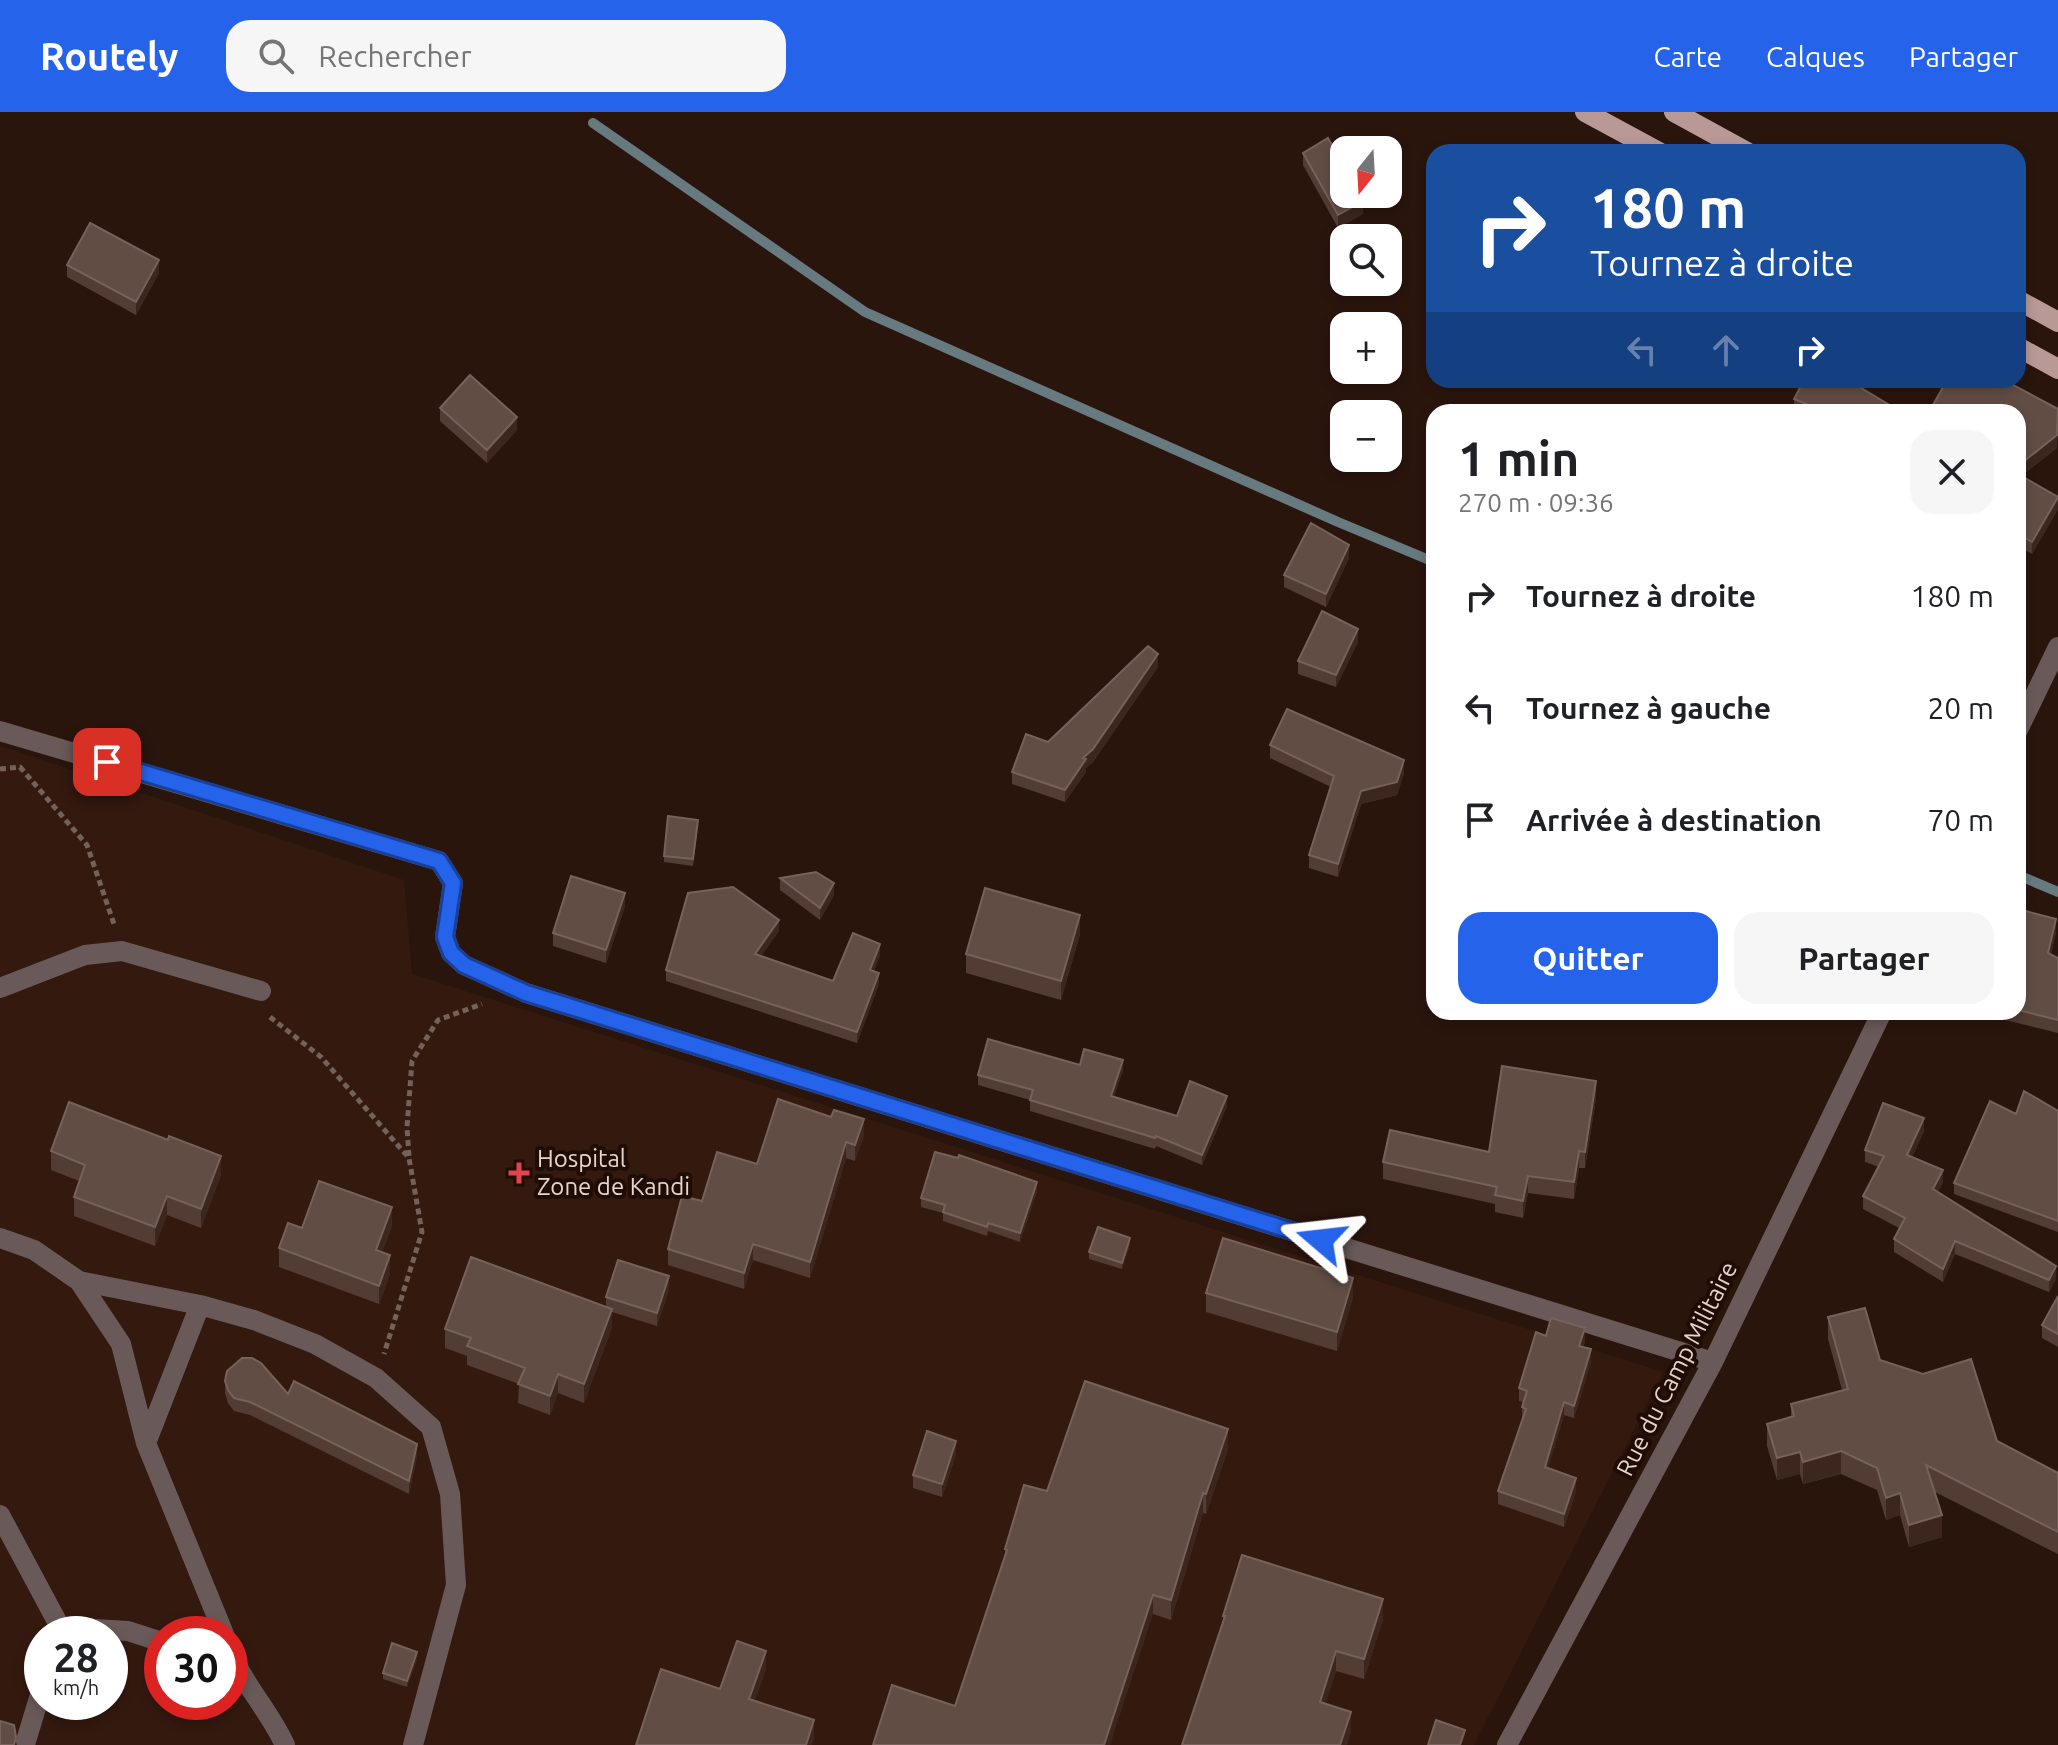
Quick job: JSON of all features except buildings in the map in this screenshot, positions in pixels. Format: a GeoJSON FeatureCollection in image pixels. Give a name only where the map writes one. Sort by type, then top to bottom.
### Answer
{"type":"FeatureCollection","features":[{"type":"Feature","properties":{"kind":"main road"},"geometry":{"type":"LineString","coordinates":[[1585,112],[1644,144]]}},
{"type":"Feature","properties":{"kind":"main road"},"geometry":{"type":"LineString","coordinates":[[1674,112],[1732,144]]}},
{"type":"Feature","properties":{"kind":"main road"},"geometry":{"type":"LineString","coordinates":[[2026,304],[2058,322]]}},
{"type":"Feature","properties":{"kind":"main road"},"geometry":{"type":"LineString","coordinates":[[2026,351],[2058,369]]}},
{"type":"Feature","properties":{"kind":"street"},"geometry":{"type":"LineString","coordinates":[[2026,713],[2058,647]]}},
{"type":"Feature","properties":{"kind":"street"},"geometry":{"type":"LineString","coordinates":[[0,731],[439,861],[453,883],[445,937],[451,953],[464,965],[526,993],[1713,1362]]}},
{"type":"Feature","properties":{"kind":"street"},"geometry":{"type":"LineString","coordinates":[[0,988],[85,955],[122,951],[261,991]]}},
{"type":"Feature","properties":{"kind":"street","name":"Rue du Camp Militaire"},"geometry":{"type":"LineString","coordinates":[[1507,1745],[1713,1362],[1878,1020]]}},
{"type":"Feature","properties":{"kind":"street"},"geometry":{"type":"LineString","coordinates":[[0,1238],[34,1250],[79,1281],[121,1344],[146,1443],[217,1616]]}},
{"type":"Feature","properties":{"kind":"street"},"geometry":{"type":"LineString","coordinates":[[79,1281],[200,1305],[254,1320],[315,1344],[376,1378],[431,1427],[450,1494],[456,1585],[413,1745]]}},
{"type":"Feature","properties":{"kind":"street"},"geometry":{"type":"LineString","coordinates":[[146,1443],[200,1305]]}},
{"type":"Feature","properties":{"kind":"street"},"geometry":{"type":"LineString","coordinates":[[0,1515],[16,1540],[52,1616]]}},
{"type":"Feature","properties":{"kind":"street"},"geometry":{"type":"LineString","coordinates":[[248,1683],[275,1723],[285,1745]]}},
{"type":"Feature","properties":{"kind":"street"},"geometry":{"type":"LineString","coordinates":[[26,1741],[32,1720]]}},
{"type":"Feature","properties":{"kind":"path"},"geometry":{"type":"LineString","coordinates":[[0,769],[20,767],[87,845],[122,951]]}},
{"type":"Feature","properties":{"kind":"path"},"geometry":{"type":"LineString","coordinates":[[376,1378],[422,1232],[409,1158],[407,1127],[412,1061],[438,1020],[526,993]]}},
{"type":"Feature","properties":{"kind":"path"},"geometry":{"type":"LineString","coordinates":[[268,1016],[321,1057],[409,1158]]}},
{"type":"Feature","properties":{"kind":"shaded area","name":"Hospital Zone de Kandi"},"geometry":{"type":"Polygon","coordinates":[[[0,746],[404,880],[412,974],[1663,1372],[1474,1745],[0,1745],[0,746]]]}},
{"type":"Feature","properties":{"kind":"waterway"},"geometry":{"type":"LineString","coordinates":[[593,123],[865,312],[1426,559]]}},
{"type":"Feature","properties":{"kind":"waterway"},"geometry":{"type":"LineString","coordinates":[[2026,878],[2058,892]]}},
{"type":"Feature","properties":{"kind":"place","name":"Hospital Zone de Kandi"},"geometry":{"type":"Point","coordinates":[519,1173]}},
{"type":"Feature","properties":{"kind":"route"},"geometry":{"type":"LineString","coordinates":[[107,762],[439,861],[453,883],[445,937],[447,947],[464,965],[526,993],[1321,1240]]}}]}
